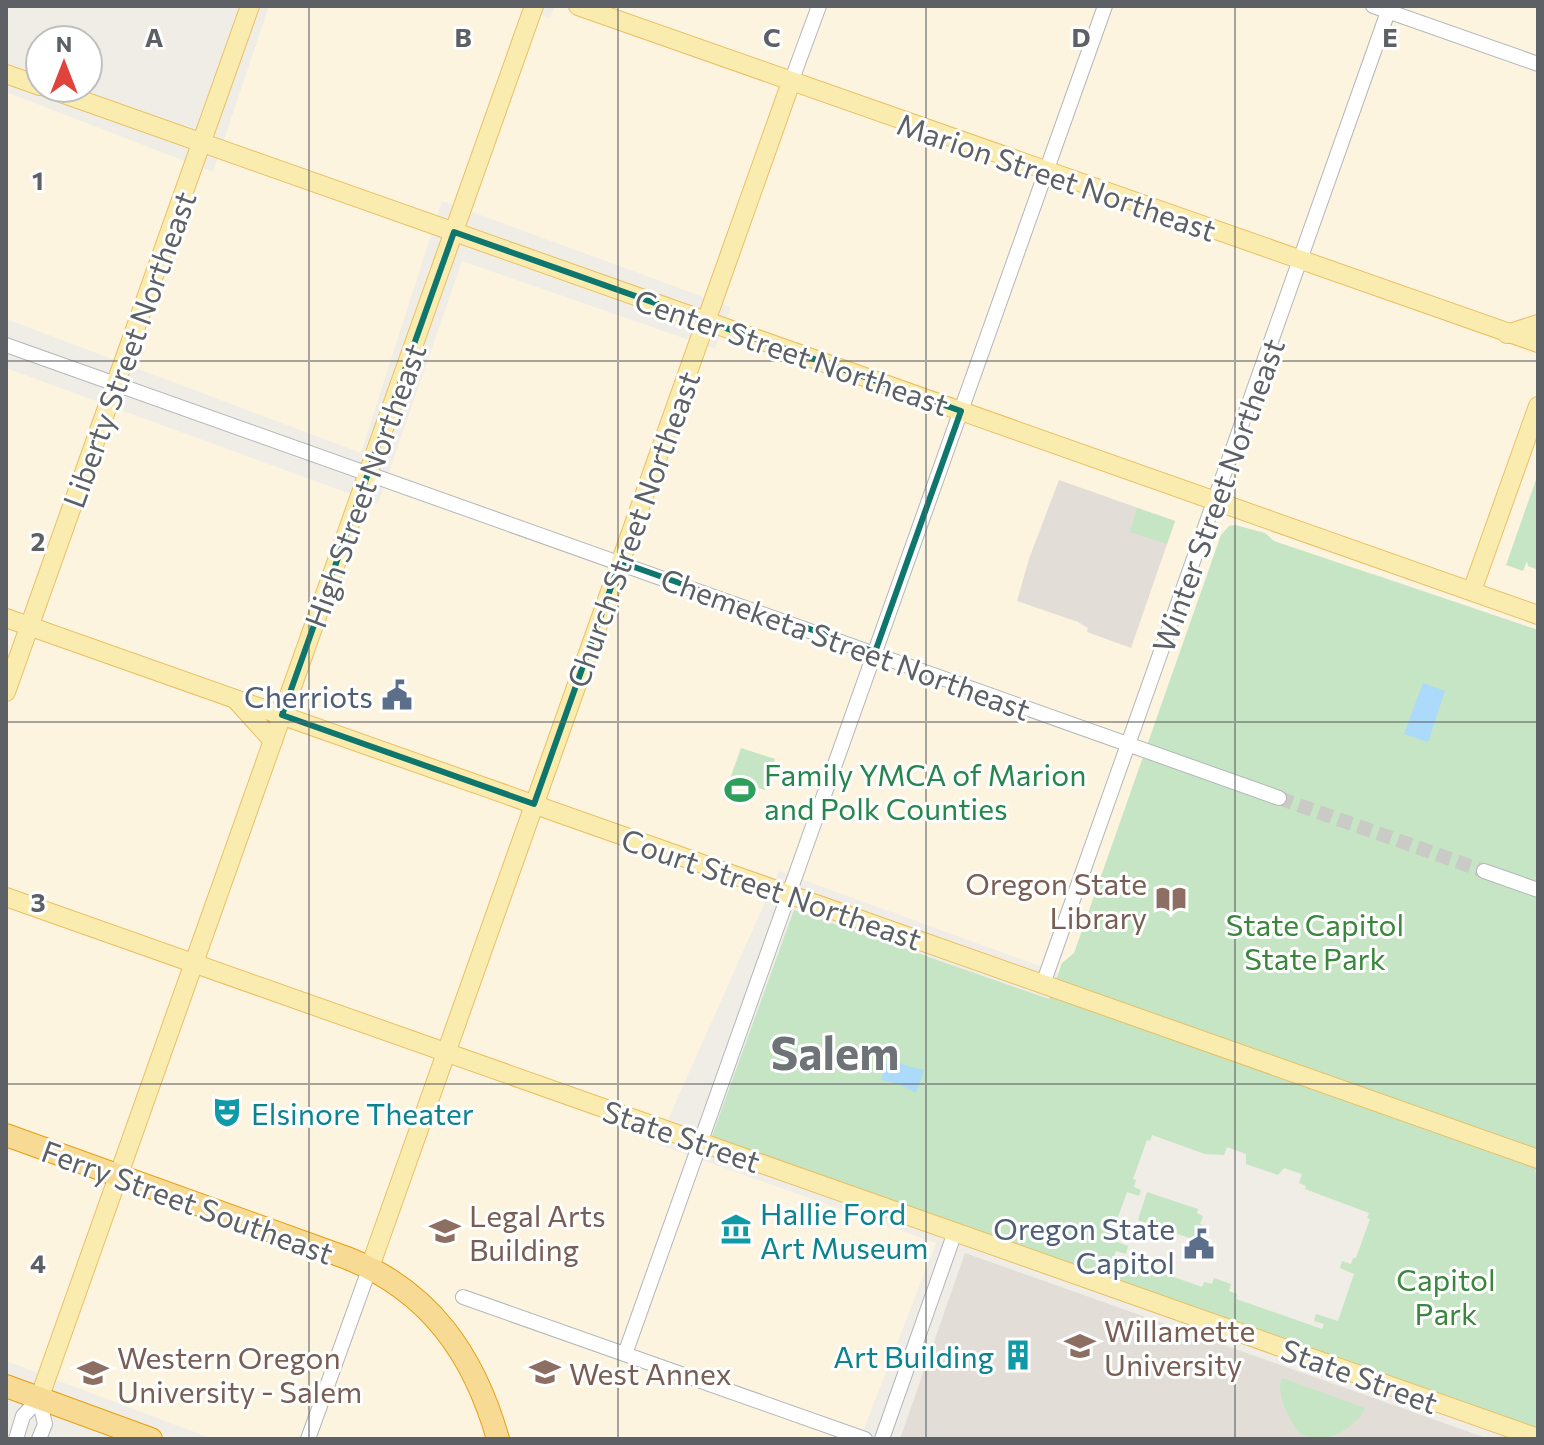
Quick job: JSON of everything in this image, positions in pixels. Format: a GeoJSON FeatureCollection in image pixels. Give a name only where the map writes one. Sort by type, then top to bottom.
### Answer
{"type":"FeatureCollection","features":[{"type":"Feature","properties":{"kind":"highway","name":"Ferry Street Southeast"},"geometry":{"type":"LineString","coordinates":[[6,1135],[370,1267],[395,1282],[426,1307],[467,1360],[487,1401],[498,1439]]}},
{"type":"Feature","properties":{"kind":"highway"},"geometry":{"type":"LineString","coordinates":[[6,1386],[151,1439]]}},
{"type":"Feature","properties":{"kind":"main road","name":"Liberty Street Northeast"},"geometry":{"type":"LineString","coordinates":[[6,692],[250,6]]}},
{"type":"Feature","properties":{"kind":"main road","name":"High Street Northeast"},"geometry":{"type":"LineString","coordinates":[[39,1399],[534,6]]}},
{"type":"Feature","properties":{"kind":"main road","name":"Marion Street Northeast"},"geometry":{"type":"LineString","coordinates":[[578,6],[1538,343]]}},
{"type":"Feature","properties":{"kind":"main road","name":"Church Street Northeast"},"geometry":{"type":"LineString","coordinates":[[370,1267],[791,82]]}},
{"type":"Feature","properties":{"kind":"main road","name":"Center Street Northeast"},"geometry":{"type":"LineString","coordinates":[[92,104],[1538,615]]}},
{"type":"Feature","properties":{"kind":"main road"},"geometry":{"type":"LineString","coordinates":[[1507,334],[1538,324]]}},
{"type":"Feature","properties":{"kind":"main road"},"geometry":{"type":"LineString","coordinates":[[1472,591],[1538,406]]}},
{"type":"Feature","properties":{"kind":"main road","name":"Court Street Northeast"},"geometry":{"type":"LineString","coordinates":[[6,618],[1538,1159]]}},
{"type":"Feature","properties":{"kind":"main road"},"geometry":{"type":"LineString","coordinates":[[234,698],[273,741]]}},
{"type":"Feature","properties":{"kind":"main road","name":"State Street"},"geometry":{"type":"LineString","coordinates":[[6,897],[1538,1438]]}},
{"type":"Feature","properties":{"kind":"street","name":"Church Street Northeast"},"geometry":{"type":"LineString","coordinates":[[791,82],[819,6]]}},
{"type":"Feature","properties":{"kind":"street"},"geometry":{"type":"LineString","coordinates":[[625,1354],[1105,6]]}},
{"type":"Feature","properties":{"kind":"street"},"geometry":{"type":"LineString","coordinates":[[1373,6],[1389,9],[1538,64]]}},
{"type":"Feature","properties":{"kind":"street","name":"Winter Street Northeast"},"geometry":{"type":"LineString","coordinates":[[1043,984],[1389,9]]}},
{"type":"Feature","properties":{"kind":"street","name":"Chemeketa Street Northeast"},"geometry":{"type":"LineString","coordinates":[[6,345],[1279,798]]}},
{"type":"Feature","properties":{"kind":"street"},"geometry":{"type":"LineString","coordinates":[[1484,871],[1538,890]]}},
{"type":"Feature","properties":{"kind":"street"},"geometry":{"type":"LineString","coordinates":[[882,1439],[955,1232]]}},
{"type":"Feature","properties":{"kind":"street"},"geometry":{"type":"LineString","coordinates":[[308,1439],[370,1267]]}},
{"type":"Feature","properties":{"kind":"street"},"geometry":{"type":"LineString","coordinates":[[463,1297],[865,1439]]}},
{"type":"Feature","properties":{"kind":"street"},"geometry":{"type":"LineString","coordinates":[[16,1439],[23,1416],[39,1399]]}},
{"type":"Feature","properties":{"kind":"street"},"geometry":{"type":"LineString","coordinates":[[39,1399],[45,1424],[39,1439]]}},
{"type":"Feature","properties":{"kind":"highlighted area"},"geometry":{"type":"Polygon","coordinates":[[[454,232],[961,411],[875,652],[620,562],[534,804],[282,715],[454,232]]]}},
{"type":"Feature","properties":{"kind":"shaded area"},"geometry":{"type":"Polygon","coordinates":[[[269,6],[516,6],[550,18],[555,6],[1538,6],[1538,630],[1372,573],[1217,1031],[779,871],[657,1144],[936,1243],[860,1439],[213,1439],[6,1361],[6,368],[378,504],[462,261],[715,349],[731,307],[442,201],[361,453],[6,319],[6,92],[24,99],[24,104],[37,104],[213,172],[269,6]]]}},
{"type":"Feature","properties":{"kind":"shaded area"},"geometry":{"type":"Polygon","coordinates":[[[1059,480],[1175,521],[1131,648],[1087,632],[1088,628],[1078,622],[1017,601],[1029,559],[1059,480]]]}},
{"type":"Feature","properties":{"kind":"shaded area","name":"Willamette University"},"geometry":{"type":"Polygon","coordinates":[[[965,1253],[1489,1439],[900,1439],[965,1253]]]}},
{"type":"Feature","properties":{"kind":"green space"},"geometry":{"type":"Polygon","coordinates":[[[1538,474],[1538,570],[1528,566],[1527,561],[1523,571],[1506,565],[1538,474]]]}},
{"type":"Feature","properties":{"kind":"green space"},"geometry":{"type":"Polygon","coordinates":[[[1137,508],[1175,521],[1167,544],[1130,532],[1137,508]]]}},
{"type":"Feature","properties":{"kind":"green space","name":"State Capitol State Park"},"geometry":{"type":"Polygon","coordinates":[[[1229,526],[1265,533],[1274,541],[1538,630],[1538,1164],[1535,1172],[1538,1173],[1538,1429],[712,1136],[794,910],[1049,999],[1062,963],[1074,953],[1221,535],[1229,526]],[[1152,1135],[1150,1141],[1147,1140],[1133,1179],[1136,1180],[1134,1187],[1141,1190],[1139,1196],[1127,1192],[1110,1239],[1128,1246],[1126,1254],[1116,1251],[1114,1256],[1202,1287],[1204,1282],[1212,1284],[1214,1278],[1231,1284],[1229,1291],[1237,1294],[1236,1299],[1322,1329],[1324,1324],[1314,1321],[1316,1314],[1338,1321],[1354,1274],[1340,1268],[1342,1261],[1351,1264],[1356,1258],[1370,1219],[1367,1218],[1369,1213],[1305,1189],[1306,1186],[1299,1183],[1302,1174],[1284,1168],[1278,1175],[1246,1164],[1246,1154],[1227,1147],[1224,1155],[1205,1154],[1152,1135]]]}},
{"type":"Feature","properties":{"kind":"green space"},"geometry":{"type":"Polygon","coordinates":[[[741,748],[775,759],[765,790],[730,779],[741,748]]]}},
{"type":"Feature","properties":{"kind":"green space"},"geometry":{"type":"Polygon","coordinates":[[[1147,1192],[1198,1209],[1197,1213],[1203,1216],[1200,1224],[1204,1225],[1198,1241],[1138,1220],[1147,1192]]]}},
{"type":"Feature","properties":{"kind":"green space"},"geometry":{"type":"Polygon","coordinates":[[[1282,1378],[1365,1408],[1352,1424],[1332,1437],[1317,1439],[1300,1434],[1282,1399],[1282,1378]]]}},
{"type":"Feature","properties":{"kind":"water"},"geometry":{"type":"Polygon","coordinates":[[[1423,683],[1445,691],[1428,742],[1404,734],[1423,683]]]}},
{"type":"Feature","properties":{"kind":"water"},"geometry":{"type":"Polygon","coordinates":[[[889,1057],[906,1066],[924,1070],[916,1093],[899,1084],[881,1080],[889,1057]]]}},
{"type":"Feature","properties":{"kind":"tunnel"},"geometry":{"type":"LineString","coordinates":[[1279,798],[1484,871]]}},
{"type":"Feature","properties":{"kind":"place","name":"Cherriots"},"geometry":{"type":"Point","coordinates":[397,695]}},
{"type":"Feature","properties":{"kind":"place","name":"Family YMCA of Marion and Polk Counties"},"geometry":{"type":"Point","coordinates":[740,790]}},
{"type":"Feature","properties":{"kind":"place","name":"Oregon State Library"},"geometry":{"type":"Point","coordinates":[1171,899]}},
{"type":"Feature","properties":{"kind":"place","name":"Elsinore Theater"},"geometry":{"type":"Point","coordinates":[227,1112]}},
{"type":"Feature","properties":{"kind":"place","name":"Hallie Ford Art Museum"},"geometry":{"type":"Point","coordinates":[736,1229]}},
{"type":"Feature","properties":{"kind":"place","name":"Legal Arts Building"},"geometry":{"type":"Point","coordinates":[445,1231]}},
{"type":"Feature","properties":{"kind":"place","name":"Oregon State Capitol"},"geometry":{"type":"Point","coordinates":[1199,1244]}},
{"type":"Feature","properties":{"kind":"place","name":"Willamette University"},"geometry":{"type":"Point","coordinates":[1080,1346]}},
{"type":"Feature","properties":{"kind":"place","name":"Art Building"},"geometry":{"type":"Point","coordinates":[1018,1355]}},
{"type":"Feature","properties":{"kind":"place","name":"West Annex"},"geometry":{"type":"Point","coordinates":[545,1372]}},
{"type":"Feature","properties":{"kind":"place","name":"Western Oregon University - Salem"},"geometry":{"type":"Point","coordinates":[93,1373]}},
{"type":"Feature","properties":{"kind":"district","name":"Salem"},"geometry":{"type":"Point","coordinates":[835,1051]}},
{"type":"Feature","properties":{"kind":"park label","name":"Capitol Park"},"geometry":{"type":"Point","coordinates":[1446,1295]}}]}
